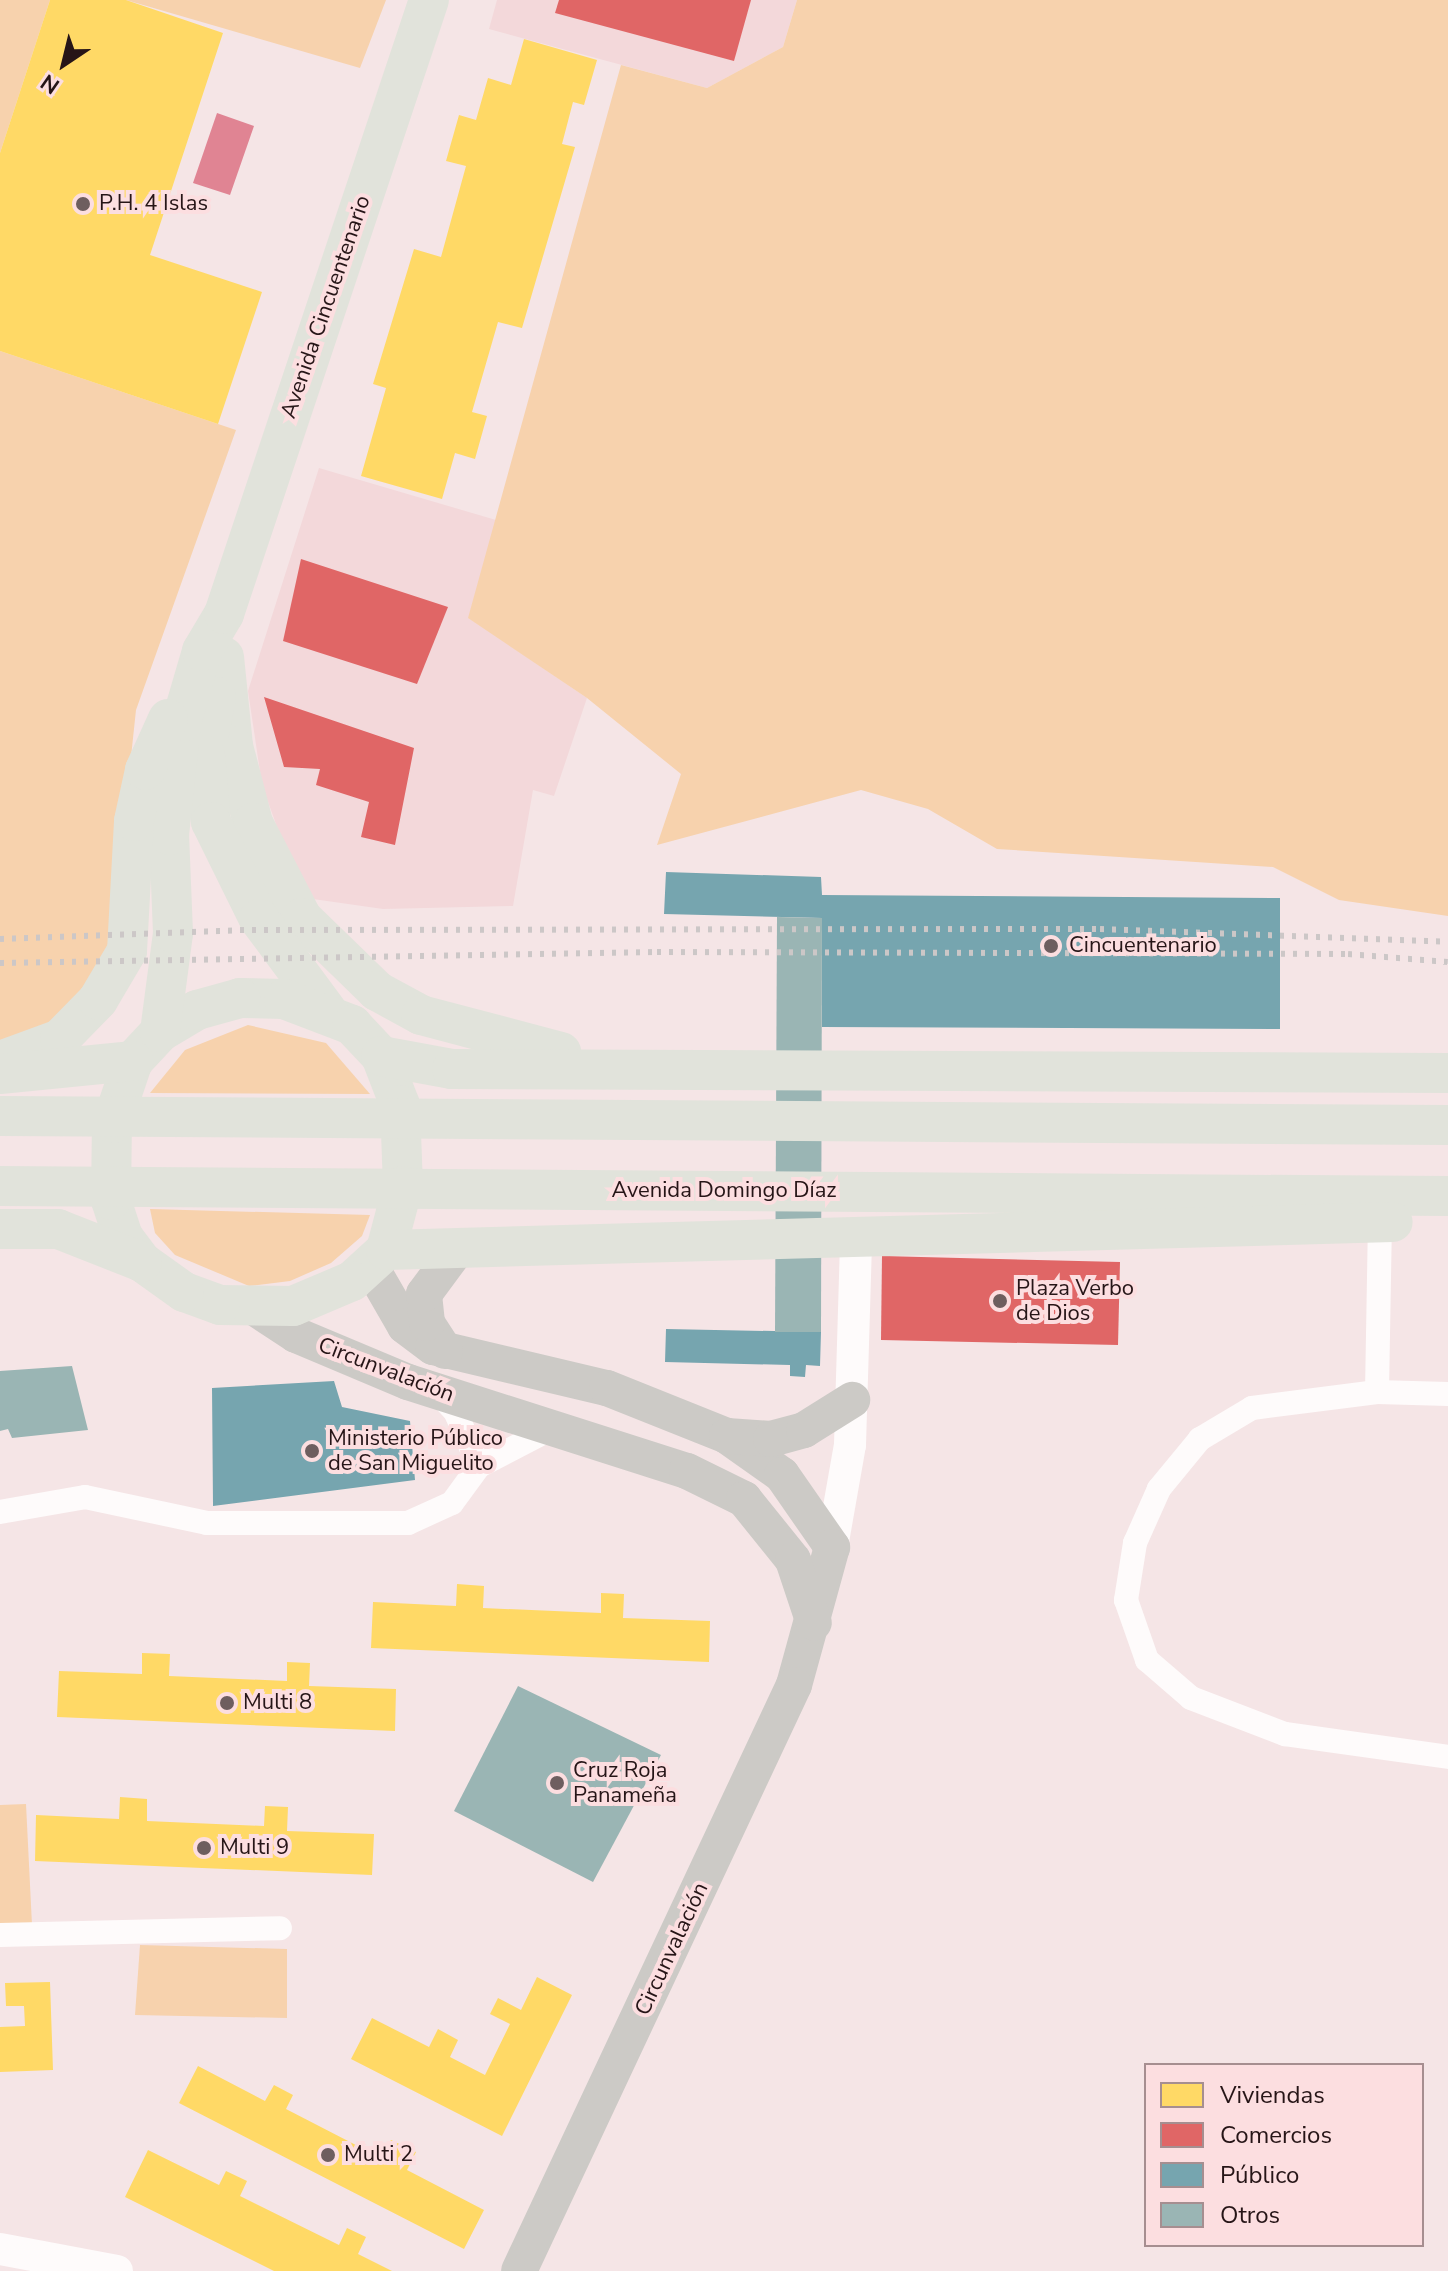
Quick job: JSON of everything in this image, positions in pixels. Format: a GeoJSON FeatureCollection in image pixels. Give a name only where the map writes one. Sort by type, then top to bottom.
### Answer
{"type":"FeatureCollection","features":[{"type":"Feature","properties":{"kind":"main road","name":"Avenida Cincuentenario"},"geometry":{"type":"LineString","coordinates":[[160,1032],[173,933],[174,769],[429,0]]}},
{"type":"Feature","properties":{"kind":"main road","name":"Avenida Cincuentenario"},"geometry":{"type":"LineString","coordinates":[[213,654],[205,755],[211,822],[259,919],[327,1011]]}},
{"type":"Feature","properties":{"kind":"main road"},"geometry":{"type":"LineString","coordinates":[[0,1061],[60,1039],[98,1000],[127,951],[145,770],[213,654]]}},
{"type":"Feature","properties":{"kind":"main road"},"geometry":{"type":"LineString","coordinates":[[213,654],[253,823],[287,895],[338,957],[421,1015],[640,1066]]}},
{"type":"Feature","properties":{"kind":"main road"},"geometry":{"type":"LineString","coordinates":[[0,1229],[58,1229],[132,1250],[184,1292],[258,1310],[326,1295],[384,1249],[403,1186],[400,1105],[381,1056],[327,1011],[284,999],[240,998],[197,1010],[160,1032],[128,1074],[107,1162],[132,1250]]}},
{"type":"Feature","properties":{"kind":"main road"},"geometry":{"type":"LineString","coordinates":[[381,1056],[452,1069],[640,1066],[1448,1073]]}},
{"type":"Feature","properties":{"kind":"main road"},"geometry":{"type":"LineString","coordinates":[[0,1074],[128,1074]]}},
{"type":"Feature","properties":{"kind":"main road"},"geometry":{"type":"LineString","coordinates":[[0,1116],[1448,1125]]}},
{"type":"Feature","properties":{"kind":"main road","name":"Avenida Domingo Díaz"},"geometry":{"type":"LineString","coordinates":[[0,1186],[1448,1196]]}},
{"type":"Feature","properties":{"kind":"main road"},"geometry":{"type":"LineString","coordinates":[[384,1249],[856,1239],[1448,1221]]}},
{"type":"Feature","properties":{"kind":"main road"},"geometry":{"type":"LineString","coordinates":[[446,1352],[427,1323],[424,1294],[458,1248]]}},
{"type":"Feature","properties":{"kind":"main road","name":"Circunvalación"},"geometry":{"type":"LineString","coordinates":[[384,1249],[405,1326],[446,1352],[607,1388],[727,1436],[782,1475],[832,1547],[814,1623],[739,1810],[519,2271]]}},
{"type":"Feature","properties":{"kind":"main road","name":"Circunvalación"},"geometry":{"type":"LineString","coordinates":[[258,1310],[296,1335],[437,1392],[687,1471],[744,1499],[793,1560],[814,1623]]}},
{"type":"Feature","properties":{"kind":"main road"},"geometry":{"type":"LineString","coordinates":[[727,1436],[771,1439],[804,1430],[852,1400]]}},
{"type":"Feature","properties":{"kind":"street"},"geometry":{"type":"LineString","coordinates":[[1377,1392],[1380,1222]]}},
{"type":"Feature","properties":{"kind":"street","name":"Circunvalación"},"geometry":{"type":"LineString","coordinates":[[832,1547],[852,1400],[856,1239]]}},
{"type":"Feature","properties":{"kind":"street"},"geometry":{"type":"LineString","coordinates":[[437,1392],[455,1411],[479,1466]]}},
{"type":"Feature","properties":{"kind":"street"},"geometry":{"type":"LineString","coordinates":[[1448,1394],[1377,1392],[1252,1408],[1200,1439],[1159,1489],[1135,1543],[1126,1600],[1147,1660],[1191,1698],[1285,1734],[1448,1757]]}},
{"type":"Feature","properties":{"kind":"street"},"geometry":{"type":"LineString","coordinates":[[0,1512],[85,1497],[207,1523],[408,1523],[452,1503],[479,1466],[554,1427]]}},
{"type":"Feature","properties":{"kind":"street"},"geometry":{"type":"LineString","coordinates":[[0,1935],[280,1928]]}},
{"type":"Feature","properties":{"kind":"street"},"geometry":{"type":"LineString","coordinates":[[0,2249],[117,2271]]}},
{"type":"Feature","properties":{"kind":"shaded area"},"geometry":{"type":"Polygon","coordinates":[[[0,0],[50,0],[0,153],[0,0]]]}},
{"type":"Feature","properties":{"kind":"shaded area"},"geometry":{"type":"Polygon","coordinates":[[[126,0],[386,0],[360,68],[126,0]]]}},
{"type":"Feature","properties":{"kind":"shaded area"},"geometry":{"type":"Polygon","coordinates":[[[497,0],[797,0],[783,47],[707,88],[489,29],[497,0]]]}},
{"type":"Feature","properties":{"kind":"shaded area"},"geometry":{"type":"Polygon","coordinates":[[[797,0],[1448,0],[1448,916],[1339,900],[1273,867],[997,849],[928,809],[861,790],[657,845],[681,774],[587,698],[468,618],[621,65],[707,88],[783,47],[797,0]]]}},
{"type":"Feature","properties":{"kind":"shaded area"},"geometry":{"type":"Polygon","coordinates":[[[217,113],[254,126],[230,195],[193,183],[217,113]]]}},
{"type":"Feature","properties":{"kind":"shaded area"},"geometry":{"type":"Polygon","coordinates":[[[0,351],[236,430],[136,710],[109,964],[35,1039],[0,1040],[0,351]]]}},
{"type":"Feature","properties":{"kind":"shaded area"},"geometry":{"type":"Polygon","coordinates":[[[319,468],[496,520],[469,618],[587,698],[554,796],[533,790],[513,906],[383,909],[313,899],[277,827],[262,785],[248,691],[319,468]]]}},
{"type":"Feature","properties":{"kind":"shaded area"},"geometry":{"type":"Polygon","coordinates":[[[248,1025],[326,1043],[370,1094],[150,1093],[185,1050],[248,1025]]]}},
{"type":"Feature","properties":{"kind":"shaded area"},"geometry":{"type":"Polygon","coordinates":[[[150,1209],[370,1215],[362,1236],[331,1263],[290,1281],[249,1286],[175,1255],[155,1233],[150,1209]]]}},
{"type":"Feature","properties":{"kind":"shaded area"},"geometry":{"type":"Polygon","coordinates":[[[26,1804],[32,1925],[0,1926],[0,1805],[26,1804]]]}},
{"type":"Feature","properties":{"kind":"shaded area"},"geometry":{"type":"Polygon","coordinates":[[[140,1945],[287,1949],[287,2018],[135,2015],[140,1945]]]}},
{"type":"Feature","properties":{"kind":"building: Viviendas","name":"P.H. 4 Islas"},"geometry":{"type":"Polygon","coordinates":[[[50,0],[126,0],[223,33],[150,255],[262,292],[218,424],[0,351],[0,153],[50,0]]]}},
{"type":"Feature","properties":{"kind":"building: Viviendas"},"geometry":{"type":"Polygon","coordinates":[[[524,39],[597,60],[584,105],[573,102],[562,144],[575,147],[522,328],[498,322],[472,412],[487,416],[475,459],[455,453],[442,499],[361,476],[386,388],[373,384],[414,249],[441,257],[466,166],[446,161],[459,115],[476,120],[488,78],[511,85],[524,39]]]}},
{"type":"Feature","properties":{"kind":"building: Viviendas"},"geometry":{"type":"Polygon","coordinates":[[[457,1584],[484,1586],[483,1608],[601,1613],[601,1593],[624,1594],[623,1618],[710,1621],[709,1662],[371,1648],[373,1602],[456,1606],[457,1584]]]}},
{"type":"Feature","properties":{"kind":"building: Viviendas","name":"Multi 8"},"geometry":{"type":"Polygon","coordinates":[[[142,1653],[170,1654],[169,1676],[287,1681],[287,1662],[310,1663],[309,1686],[396,1689],[395,1731],[57,1717],[59,1671],[142,1674],[142,1653]]]}},
{"type":"Feature","properties":{"kind":"building: Viviendas","name":"Multi 9"},"geometry":{"type":"Polygon","coordinates":[[[120,1797],[147,1799],[147,1821],[264,1826],[265,1806],[288,1807],[287,1831],[374,1834],[372,1875],[35,1861],[36,1815],[119,1819],[120,1797]]]}},
{"type":"Feature","properties":{"kind":"building: Viviendas"},"geometry":{"type":"Polygon","coordinates":[[[537,1977],[572,1995],[502,2136],[351,2059],[372,2018],[429,2047],[438,2029],[458,2040],[450,2057],[485,2075],[510,2024],[490,2014],[498,1998],[521,2010],[537,1977]]]}},
{"type":"Feature","properties":{"kind":"building: Viviendas"},"geometry":{"type":"Polygon","coordinates":[[[50,1982],[53,2070],[0,2072],[0,2027],[25,2026],[24,2006],[6,2006],[5,1983],[50,1982]]]}},
{"type":"Feature","properties":{"kind":"building: Viviendas","name":"Multi 2"},"geometry":{"type":"Polygon","coordinates":[[[198,2066],[265,2101],[274,2085],[293,2095],[286,2109],[381,2158],[391,2140],[416,2152],[407,2170],[484,2210],[464,2249],[179,2103],[198,2066]]]}},
{"type":"Feature","properties":{"kind":"building: Viviendas"},"geometry":{"type":"Polygon","coordinates":[[[148,2150],[219,2185],[226,2171],[247,2181],[240,2196],[339,2245],[347,2228],[366,2237],[358,2254],[392,2271],[274,2271],[125,2197],[148,2150]]]}},
{"type":"Feature","properties":{"kind":"building: Comercios"},"geometry":{"type":"Polygon","coordinates":[[[559,0],[751,0],[734,61],[555,13],[559,0]]]}},
{"type":"Feature","properties":{"kind":"building: Comercios"},"geometry":{"type":"Polygon","coordinates":[[[301,559],[448,607],[417,684],[283,641],[301,559]]]}},
{"type":"Feature","properties":{"kind":"building: Comercios"},"geometry":{"type":"Polygon","coordinates":[[[264,697],[414,748],[395,845],[361,837],[369,802],[316,785],[320,769],[284,767],[264,697]]]}},
{"type":"Feature","properties":{"kind":"building: Comercios","name":"Plaza Verbo de Dios"},"geometry":{"type":"Polygon","coordinates":[[[882,1256],[1120,1262],[1118,1345],[881,1340],[882,1256]]]}},
{"type":"Feature","properties":{"kind":"building: Público","name":"Cincuentenario"},"geometry":{"type":"Polygon","coordinates":[[[666,872],[821,877],[822,895],[1280,898],[1280,1029],[822,1027],[822,918],[664,914],[666,872]]]}},
{"type":"Feature","properties":{"kind":"building: Público"},"geometry":{"type":"Polygon","coordinates":[[[666,1329],[821,1332],[820,1366],[806,1365],[805,1377],[790,1376],[790,1365],[665,1362],[666,1329]]]}},
{"type":"Feature","properties":{"kind":"building: Público","name":"Ministerio Público de San Miguelito"},"geometry":{"type":"Polygon","coordinates":[[[334,1381],[342,1407],[410,1421],[415,1480],[213,1506],[212,1388],[334,1381]]]}},
{"type":"Feature","properties":{"kind":"building: Otros"},"geometry":{"type":"Polygon","coordinates":[[[777,917],[822,918],[821,1332],[775,1332],[777,917]]]}},
{"type":"Feature","properties":{"kind":"building: Otros"},"geometry":{"type":"Polygon","coordinates":[[[72,1366],[88,1430],[12,1438],[8,1429],[0,1431],[0,1371],[72,1366]]]}},
{"type":"Feature","properties":{"kind":"building: Otros","name":"Cruz Roja Panameña"},"geometry":{"type":"Polygon","coordinates":[[[518,1686],[661,1755],[593,1882],[454,1811],[518,1686]]]}},
{"type":"Feature","properties":{"kind":"railway"},"geometry":{"type":"LineString","coordinates":[[0,939],[240,930],[1100,929],[1448,942]]}},
{"type":"Feature","properties":{"kind":"railway"},"geometry":{"type":"LineString","coordinates":[[0,963],[657,952],[1348,954],[1448,962]]}},
{"type":"Feature","properties":{"kind":"place","name":"P.H. 4 Islas"},"geometry":{"type":"Point","coordinates":[83,204]}},
{"type":"Feature","properties":{"kind":"place","name":"Cincuentenario"},"geometry":{"type":"Point","coordinates":[1051,946]}},
{"type":"Feature","properties":{"kind":"place","name":"Plaza Verbo de Dios"},"geometry":{"type":"Point","coordinates":[1000,1301]}},
{"type":"Feature","properties":{"kind":"place","name":"Ministerio Público de San Miguelito"},"geometry":{"type":"Point","coordinates":[312,1451]}},
{"type":"Feature","properties":{"kind":"place","name":"Multi 8"},"geometry":{"type":"Point","coordinates":[227,1703]}},
{"type":"Feature","properties":{"kind":"place","name":"Cruz Roja Panameña"},"geometry":{"type":"Point","coordinates":[557,1783]}},
{"type":"Feature","properties":{"kind":"place","name":"Multi 9"},"geometry":{"type":"Point","coordinates":[204,1848]}},
{"type":"Feature","properties":{"kind":"place","name":"Multi 2"},"geometry":{"type":"Point","coordinates":[328,2155]}}]}
